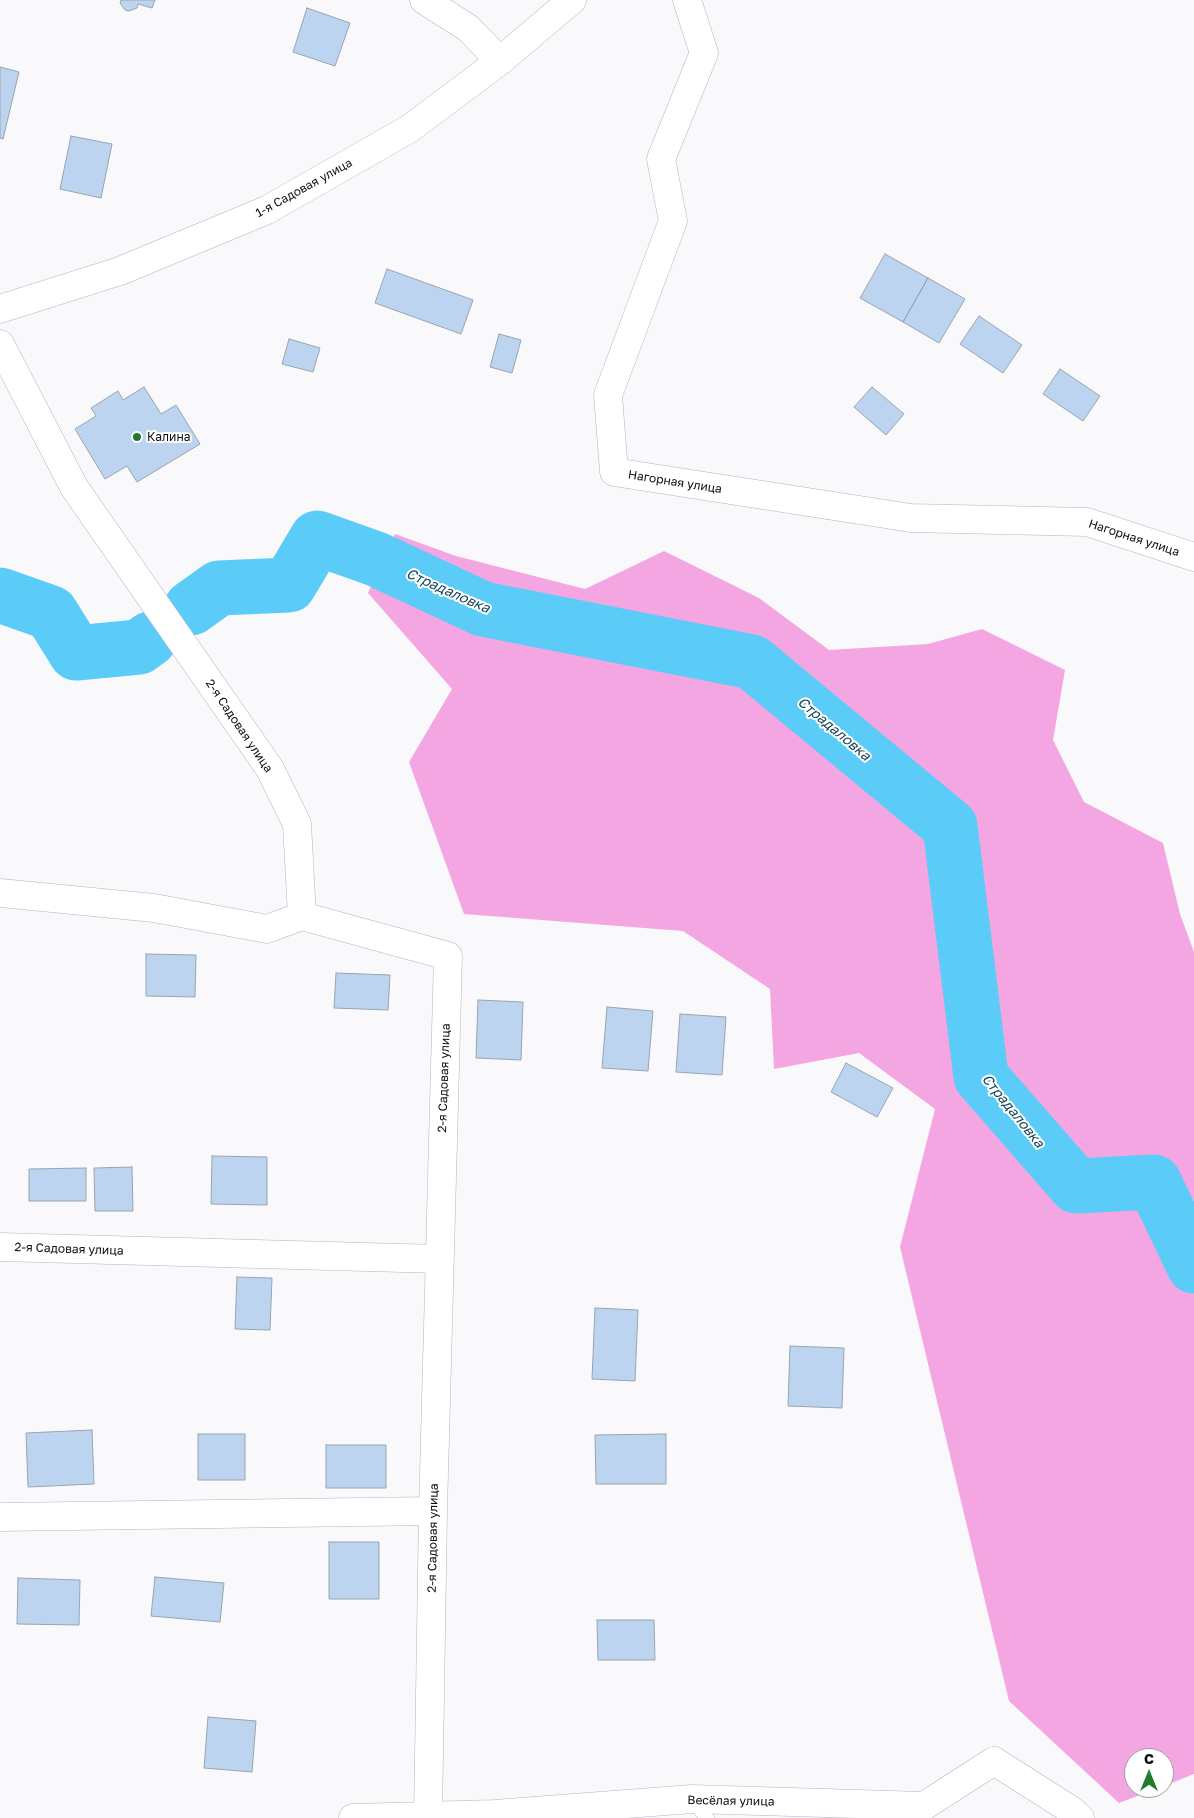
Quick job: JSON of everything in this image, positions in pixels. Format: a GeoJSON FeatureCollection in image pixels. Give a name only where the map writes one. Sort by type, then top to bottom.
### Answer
{"type":"FeatureCollection","features":[{"type":"Feature","properties":{"kind":"street"},"geometry":{"type":"LineString","coordinates":[[424,0],[468,28],[500,61]]}},
{"type":"Feature","properties":{"kind":"street","name":"1-я Садовая улица"},"geometry":{"type":"LineString","coordinates":[[0,309],[120,271],[267,210],[409,130],[500,61],[572,0]]}},
{"type":"Feature","properties":{"kind":"street","name":"Нагорная улица"},"geometry":{"type":"LineString","coordinates":[[687,0],[704,53],[662,159],[673,221],[608,394],[614,472],[910,518],[1087,522],[1194,557]]}},
{"type":"Feature","properties":{"kind":"street","name":"2-я Садовая улица"},"geometry":{"type":"LineString","coordinates":[[0,344],[74,487],[270,769],[297,824],[302,916],[448,956],[433,1510],[428,1816]]}},
{"type":"Feature","properties":{"kind":"street"},"geometry":{"type":"LineString","coordinates":[[0,893],[154,908],[267,929],[302,916]]}},
{"type":"Feature","properties":{"kind":"street","name":"2-я Садовая улица"},"geometry":{"type":"LineString","coordinates":[[0,1247],[439,1259]]}},
{"type":"Feature","properties":{"kind":"street"},"geometry":{"type":"LineString","coordinates":[[0,1517],[433,1510]]}},
{"type":"Feature","properties":{"kind":"street","name":"Весёлая улица"},"geometry":{"type":"LineString","coordinates":[[353,1818],[495,1816],[699,1809],[924,1806],[994,1761],[1071,1810],[1080,1818]]}},
{"type":"Feature","properties":{"kind":"shaded area"},"geometry":{"type":"Polygon","coordinates":[[[395,534],[456,556],[585,589],[664,551],[759,598],[829,650],[928,644],[982,629],[1065,670],[1053,740],[1084,802],[1163,843],[1180,914],[1194,952],[1194,1774],[1174,1782],[1174,1748],[1124,1748],[1124,1798],[1132,1798],[1119,1803],[1009,1701],[900,1247],[935,1109],[859,1053],[774,1069],[770,989],[683,931],[464,914],[409,762],[452,689],[368,593],[395,534]]]}},
{"type":"Feature","properties":{"kind":"building"},"geometry":{"type":"Polygon","coordinates":[[[121,0],[155,0],[152,8],[138,4],[137,8],[129,11],[125,10],[120,3],[121,0]]]}},
{"type":"Feature","properties":{"kind":"building"},"geometry":{"type":"Polygon","coordinates":[[[307,8],[350,23],[335,66],[293,52],[307,8]]]}},
{"type":"Feature","properties":{"kind":"building"},"geometry":{"type":"Polygon","coordinates":[[[0,67],[19,72],[3,139],[0,138],[0,67]]]}},
{"type":"Feature","properties":{"kind":"building"},"geometry":{"type":"Polygon","coordinates":[[[71,136],[112,144],[101,198],[60,189],[71,136]]]}},
{"type":"Feature","properties":{"kind":"building"},"geometry":{"type":"Polygon","coordinates":[[[885,254],[928,278],[903,322],[860,298],[885,254]]]}},
{"type":"Feature","properties":{"kind":"building"},"geometry":{"type":"Polygon","coordinates":[[[387,269],[473,300],[461,334],[375,303],[387,269]]]}},
{"type":"Feature","properties":{"kind":"building"},"geometry":{"type":"Polygon","coordinates":[[[928,278],[965,299],[939,343],[903,322],[928,278]]]}},
{"type":"Feature","properties":{"kind":"building"},"geometry":{"type":"Polygon","coordinates":[[[979,316],[1022,345],[1003,373],[960,344],[979,316]]]}},
{"type":"Feature","properties":{"kind":"building"},"geometry":{"type":"Polygon","coordinates":[[[499,334],[521,340],[512,373],[490,367],[499,334]]]}},
{"type":"Feature","properties":{"kind":"building"},"geometry":{"type":"Polygon","coordinates":[[[289,339],[320,348],[313,372],[282,364],[289,339]]]}},
{"type":"Feature","properties":{"kind":"building"},"geometry":{"type":"Polygon","coordinates":[[[1060,369],[1100,396],[1083,421],[1043,394],[1060,369]]]}},
{"type":"Feature","properties":{"kind":"building","name":"Калина"},"geometry":{"type":"Polygon","coordinates":[[[144,387],[161,414],[176,405],[200,444],[137,482],[127,466],[105,479],[75,429],[96,416],[91,408],[118,391],[123,400],[144,387]]]}},
{"type":"Feature","properties":{"kind":"building"},"geometry":{"type":"Polygon","coordinates":[[[872,387],[904,414],[886,435],[854,407],[872,387]]]}},
{"type":"Feature","properties":{"kind":"building"},"geometry":{"type":"Polygon","coordinates":[[[146,954],[196,955],[195,997],[146,996],[146,954]]]}},
{"type":"Feature","properties":{"kind":"building"},"geometry":{"type":"Polygon","coordinates":[[[336,973],[390,975],[388,1010],[334,1008],[336,973]]]}},
{"type":"Feature","properties":{"kind":"building"},"geometry":{"type":"Polygon","coordinates":[[[478,1000],[523,1002],[521,1060],[476,1058],[478,1000]]]}},
{"type":"Feature","properties":{"kind":"building"},"geometry":{"type":"Polygon","coordinates":[[[607,1007],[653,1011],[648,1071],[602,1068],[607,1007]]]}},
{"type":"Feature","properties":{"kind":"building"},"geometry":{"type":"Polygon","coordinates":[[[680,1014],[726,1017],[722,1075],[676,1072],[680,1014]]]}},
{"type":"Feature","properties":{"kind":"building"},"geometry":{"type":"Polygon","coordinates":[[[846,1063],[893,1088],[877,1117],[831,1092],[846,1063]]]}},
{"type":"Feature","properties":{"kind":"building"},"geometry":{"type":"Polygon","coordinates":[[[212,1156],[267,1157],[267,1205],[211,1204],[212,1156]]]}},
{"type":"Feature","properties":{"kind":"building"},"geometry":{"type":"Polygon","coordinates":[[[132,1167],[133,1211],[95,1211],[94,1168],[132,1167]]]}},
{"type":"Feature","properties":{"kind":"building"},"geometry":{"type":"Polygon","coordinates":[[[86,1168],[86,1201],[29,1201],[29,1169],[86,1168]]]}},
{"type":"Feature","properties":{"kind":"building"},"geometry":{"type":"Polygon","coordinates":[[[237,1277],[272,1278],[270,1330],[235,1329],[237,1277]]]}},
{"type":"Feature","properties":{"kind":"building"},"geometry":{"type":"Polygon","coordinates":[[[595,1308],[638,1310],[635,1381],[592,1379],[595,1308]]]}},
{"type":"Feature","properties":{"kind":"building"},"geometry":{"type":"Polygon","coordinates":[[[790,1346],[844,1348],[842,1408],[788,1406],[790,1346]]]}},
{"type":"Feature","properties":{"kind":"building"},"geometry":{"type":"Polygon","coordinates":[[[92,1430],[94,1484],[28,1487],[26,1433],[92,1430]]]}},
{"type":"Feature","properties":{"kind":"building"},"geometry":{"type":"Polygon","coordinates":[[[198,1434],[245,1434],[245,1480],[198,1480],[198,1434]]]}},
{"type":"Feature","properties":{"kind":"building"},"geometry":{"type":"Polygon","coordinates":[[[666,1434],[666,1484],[596,1484],[595,1435],[666,1434]]]}},
{"type":"Feature","properties":{"kind":"building"},"geometry":{"type":"Polygon","coordinates":[[[326,1445],[386,1445],[386,1488],[326,1488],[326,1445]]]}},
{"type":"Feature","properties":{"kind":"building"},"geometry":{"type":"Polygon","coordinates":[[[329,1542],[379,1542],[379,1599],[329,1599],[329,1542]]]}},
{"type":"Feature","properties":{"kind":"building"},"geometry":{"type":"Polygon","coordinates":[[[155,1577],[224,1583],[220,1622],[151,1616],[155,1577]]]}},
{"type":"Feature","properties":{"kind":"building"},"geometry":{"type":"Polygon","coordinates":[[[18,1578],[80,1580],[79,1625],[17,1624],[18,1578]]]}},
{"type":"Feature","properties":{"kind":"building"},"geometry":{"type":"Polygon","coordinates":[[[597,1620],[654,1620],[655,1660],[598,1660],[597,1620]]]}},
{"type":"Feature","properties":{"kind":"building"},"geometry":{"type":"Polygon","coordinates":[[[208,1717],[256,1721],[252,1772],[204,1768],[208,1717]]]}},
{"type":"Feature","properties":{"kind":"waterway","name":"Страдаловка"},"geometry":{"type":"LineString","coordinates":[[191,608],[219,588],[289,585],[317,538],[376,559],[483,609],[752,662],[950,826],[981,1077],[1076,1186],[1154,1182],[1194,1266]]}},
{"type":"Feature","properties":{"kind":"waterway","name":"Страдаловка"},"geometry":{"type":"LineString","coordinates":[[0,595],[51,613],[76,653],[139,647],[150,639]]}},
{"type":"Feature","properties":{"kind":"place","name":"Калина"},"geometry":{"type":"Point","coordinates":[137,437]}}]}
